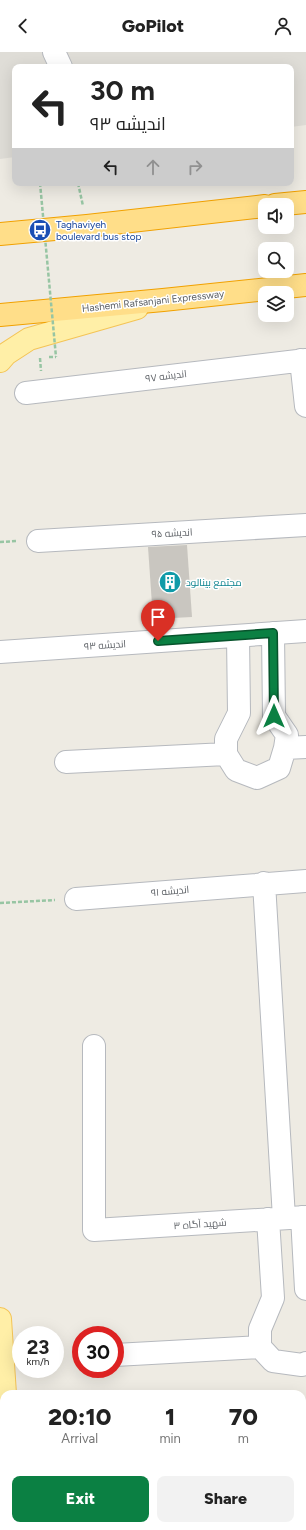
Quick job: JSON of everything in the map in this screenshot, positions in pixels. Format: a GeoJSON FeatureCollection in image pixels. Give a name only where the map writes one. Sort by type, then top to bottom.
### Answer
{"type":"FeatureCollection","features":[{"type":"Feature","properties":{"kind":"highway"},"geometry":{"type":"LineString","coordinates":[[294,203],[306,202]]}},
{"type":"Feature","properties":{"kind":"highway"},"geometry":{"type":"LineString","coordinates":[[0,234],[258,207]]}},
{"type":"Feature","properties":{"kind":"highway","name":"Hashemi Rafsanjani Expressway"},"geometry":{"type":"LineString","coordinates":[[0,316],[306,285]]}},
{"type":"Feature","properties":{"kind":"main road"},"geometry":{"type":"LineString","coordinates":[[0,361],[6,354],[29,339],[163,300]]}},
{"type":"Feature","properties":{"kind":"main road"},"geometry":{"type":"LineString","coordinates":[[0,1319],[3,1390]]}},
{"type":"Feature","properties":{"kind":"street"},"geometry":{"type":"LineString","coordinates":[[54,52],[60,64]]}},
{"type":"Feature","properties":{"kind":"street"},"geometry":{"type":"LineString","coordinates":[[303,360],[306,406]]}},
{"type":"Feature","properties":{"kind":"street","name":"اندیشه ۹۷"},"geometry":{"type":"LineString","coordinates":[[26,393],[303,360]]}},
{"type":"Feature","properties":{"kind":"street","name":"اندیشه ۹۵"},"geometry":{"type":"LineString","coordinates":[[38,541],[306,525]]}},
{"type":"Feature","properties":{"kind":"street","name":"اندیشه ۹۳"},"geometry":{"type":"LineString","coordinates":[[0,652],[306,631]]}},
{"type":"Feature","properties":{"kind":"street"},"geometry":{"type":"LineString","coordinates":[[238,636],[239,714],[226,739],[226,754],[236,770],[257,778],[279,768],[296,748],[274,716],[273,633]]}},
{"type":"Feature","properties":{"kind":"street"},"geometry":{"type":"LineString","coordinates":[[66,762],[226,754]]}},
{"type":"Feature","properties":{"kind":"street","name":"اندیشه ۹۱"},"geometry":{"type":"LineString","coordinates":[[76,899],[264,883],[306,881]]}},
{"type":"Feature","properties":{"kind":"street"},"geometry":{"type":"LineString","coordinates":[[264,883],[290,1218],[306,1289]]}},
{"type":"Feature","properties":{"kind":"street","name":"شهید آگاه ۳"},"geometry":{"type":"LineString","coordinates":[[94,1046],[94,1230],[290,1218]]}},
{"type":"Feature","properties":{"kind":"street"},"geometry":{"type":"LineString","coordinates":[[290,1218],[273,1298],[260,1329],[260,1347],[273,1361],[302,1365],[306,1362]]}},
{"type":"Feature","properties":{"kind":"street"},"geometry":{"type":"LineString","coordinates":[[124,1355],[260,1347]]}},
{"type":"Feature","properties":{"kind":"path"},"geometry":{"type":"LineString","coordinates":[[29,339],[41,377],[40,358],[56,357],[40,186]]}},
{"type":"Feature","properties":{"kind":"path"},"geometry":{"type":"LineString","coordinates":[[0,903],[76,899]]}},
{"type":"Feature","properties":{"kind":"shaded area"},"geometry":{"type":"Polygon","coordinates":[[[0,52],[306,52],[306,125],[294,127],[294,64],[12,64],[12,157],[0,159],[0,52]]]}},
{"type":"Feature","properties":{"kind":"building","name":"مجتمع بینالود"},"geometry":{"type":"Polygon","coordinates":[[[187,545],[192,617],[153,619],[148,547],[187,545]]]}},
{"type":"Feature","properties":{"kind":"place","name":"Taghaviyeh boulevard bus stop"},"geometry":{"type":"Point","coordinates":[40,230]}},
{"type":"Feature","properties":{"kind":"place","name":"مجتمع بینالود"},"geometry":{"type":"Point","coordinates":[170,582]}},
{"type":"Feature","properties":{"kind":"route"},"geometry":{"type":"LineString","coordinates":[[158,641],[273,633],[274,716]]}}]}
